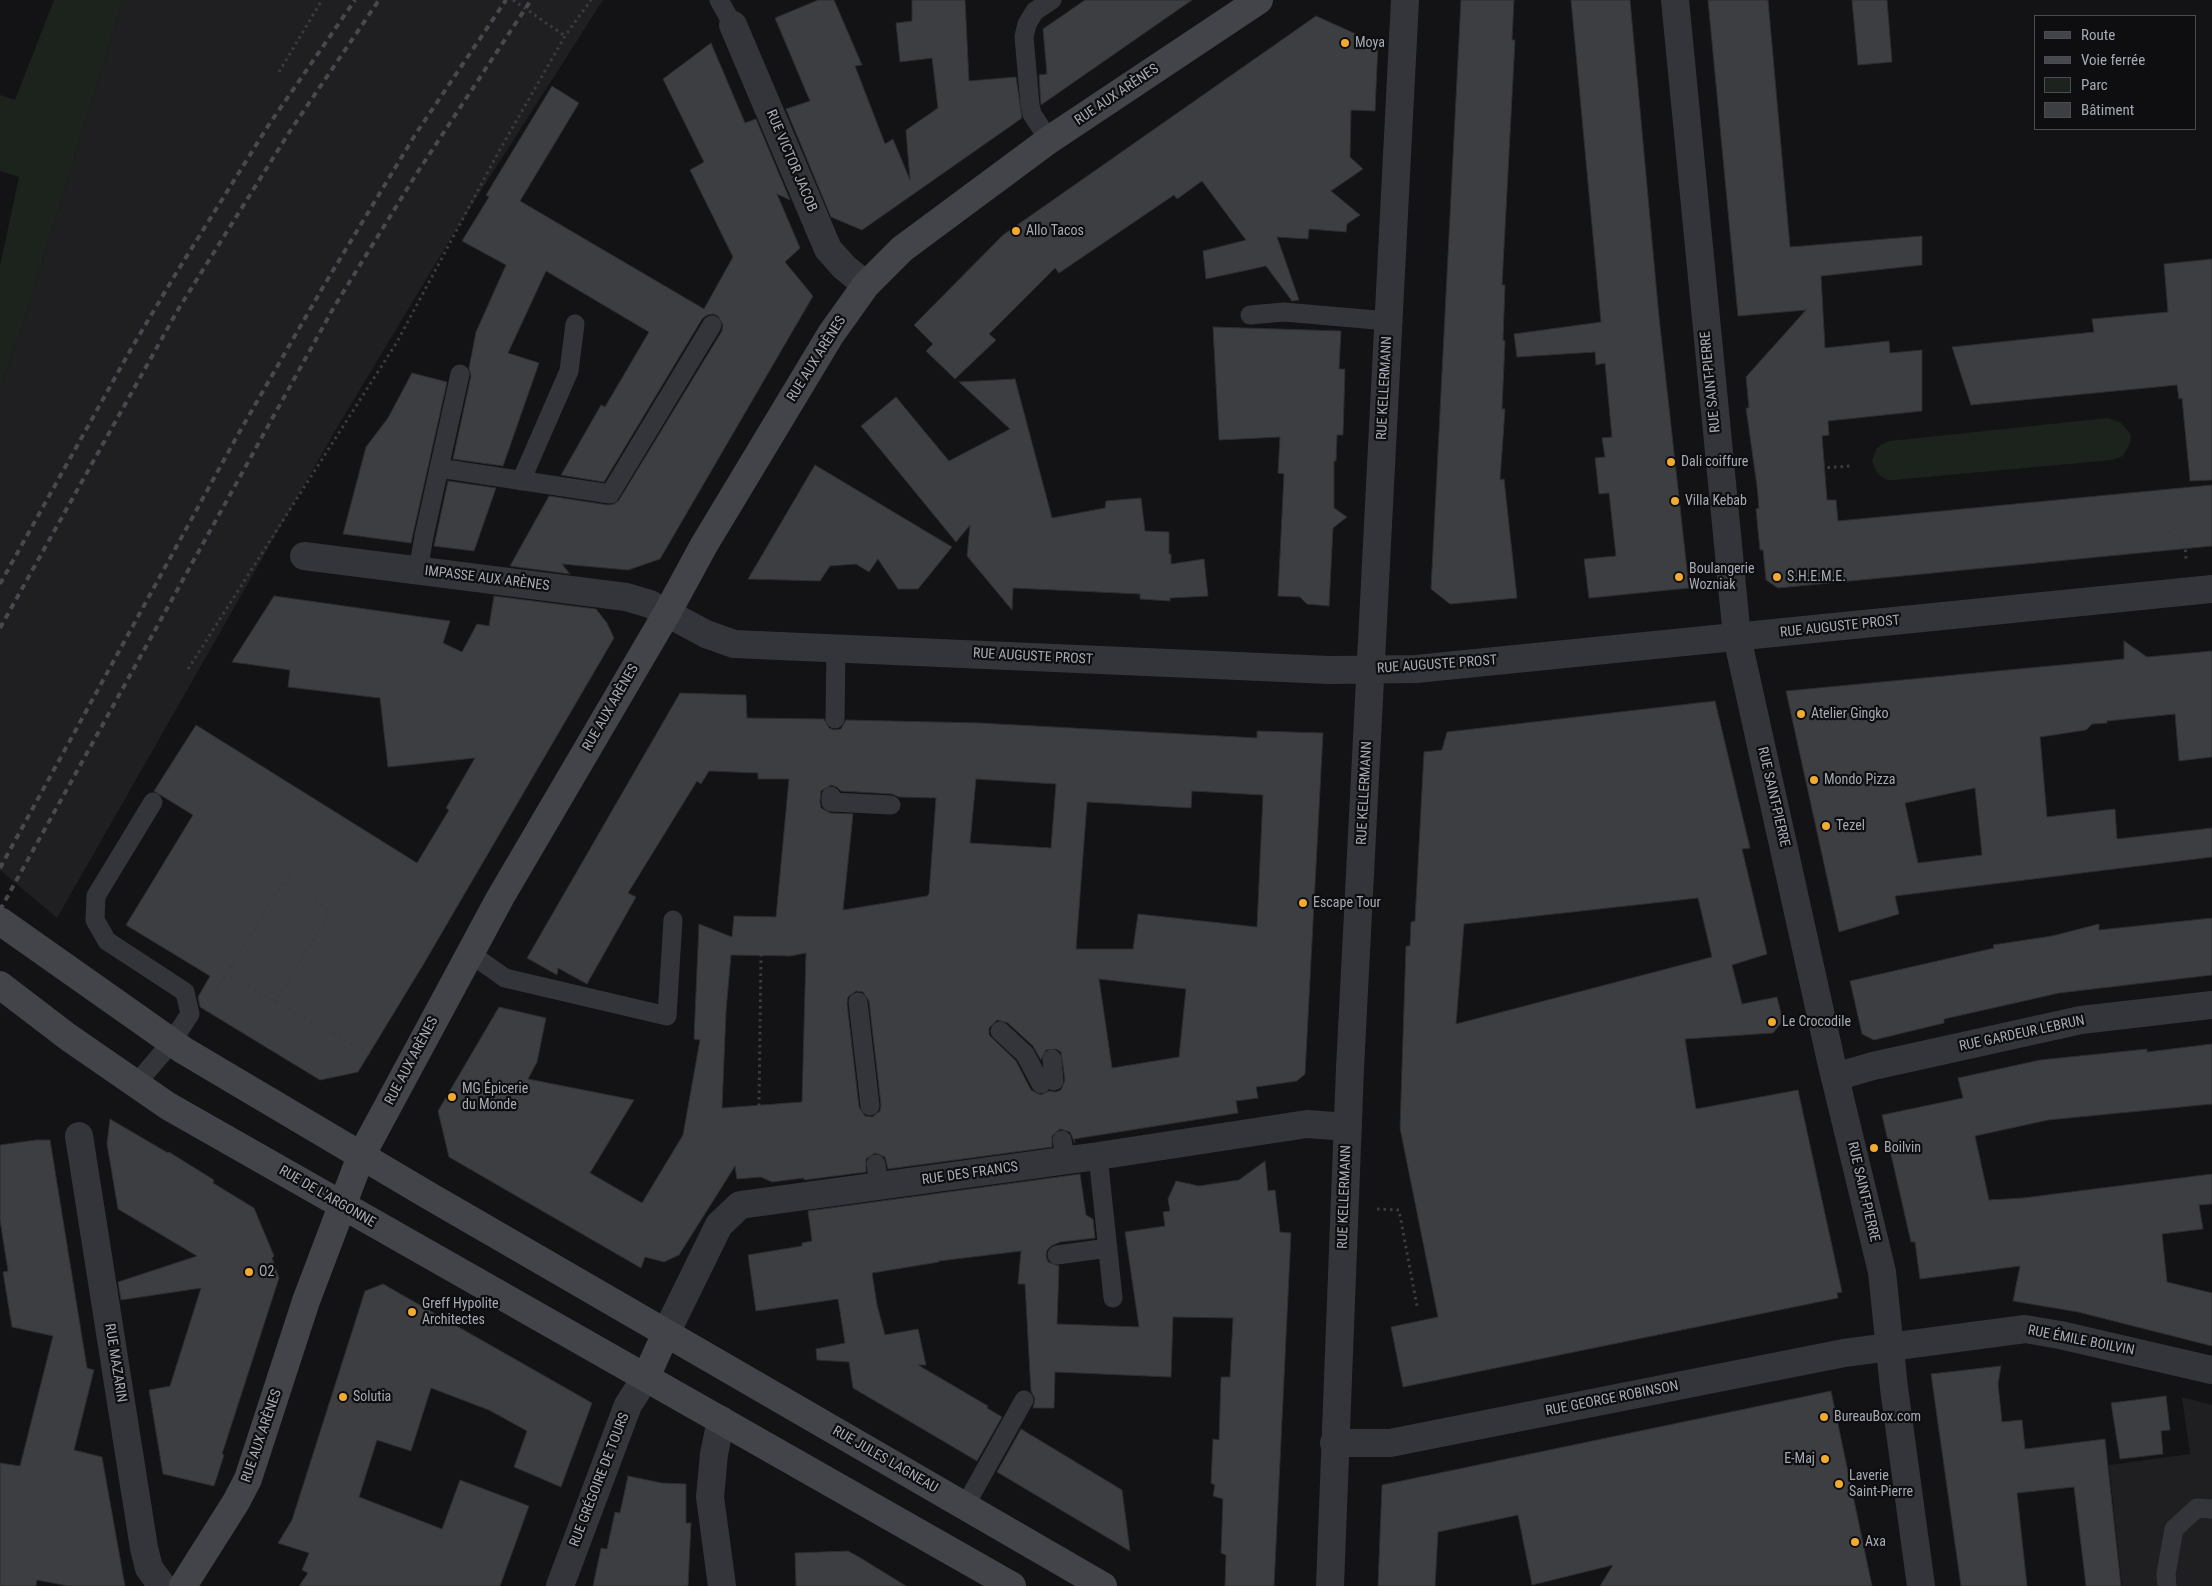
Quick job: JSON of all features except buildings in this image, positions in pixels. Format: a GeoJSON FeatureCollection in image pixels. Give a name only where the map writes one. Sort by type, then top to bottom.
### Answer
{"type":"FeatureCollection","features":[{"type":"Feature","properties":{"kind":"main road","name":"RUE AUX ARÈNES"},"geometry":{"type":"LineString","coordinates":[[183,1586],[236,1502],[248,1479],[306,1301],[361,1156],[500,898],[667,613],[704,545],[824,345],[866,285],[902,249],[1050,140],[1260,0]]}},
{"type":"Feature","properties":{"kind":"main road"},"geometry":{"type":"LineString","coordinates":[[0,920],[49,957],[172,1043],[361,1156],[666,1333],[646,1377],[1012,1586]]}},
{"type":"Feature","properties":{"kind":"main road","name":"RUE DE L'ARGONNE"},"geometry":{"type":"LineString","coordinates":[[10,992],[68,1037],[168,1106],[342,1207],[646,1377]]}},
{"type":"Feature","properties":{"kind":"main road","name":"RUE JULES LAGNEAU"},"geometry":{"type":"LineString","coordinates":[[666,1333],[1103,1586]]}},
{"type":"Feature","properties":{"kind":"street","name":"RUE KELLERMANN"},"geometry":{"type":"LineString","coordinates":[[1330,1586],[1334,1443],[1348,1127],[1405,0]]}},
{"type":"Feature","properties":{"kind":"street","name":"RUE SAINT-PIERRE"},"geometry":{"type":"LineString","coordinates":[[1675,0],[1737,638],[1835,1077],[1882,1272],[1889,1346],[1920,1586]]}},
{"type":"Feature","properties":{"kind":"street","name":"RUE VICTOR JACOB"},"geometry":{"type":"LineString","coordinates":[[733,25],[828,249],[844,267],[866,285]]}},
{"type":"Feature","properties":{"kind":"street","name":"IMPASSE AUX ARÈNES"},"geometry":{"type":"LineString","coordinates":[[304,556],[626,597],[650,604],[667,613]]}},
{"type":"Feature","properties":{"kind":"street","name":"RUE AUGUSTE PROST"},"geometry":{"type":"LineString","coordinates":[[667,613],[706,634],[734,644],[1330,670],[1416,669],[2212,589]]}},
{"type":"Feature","properties":{"kind":"street","name":"RUE GARDEUR LEBRUN"},"geometry":{"type":"LineString","coordinates":[[1835,1077],[1873,1066],[2081,1020],[2212,1005]]}},
{"type":"Feature","properties":{"kind":"street","name":"RUE DES FRANCS"},"geometry":{"type":"LineString","coordinates":[[666,1333],[718,1225],[740,1205],[878,1175],[1058,1151],[1098,1156],[1307,1124],[1348,1127]]}},
{"type":"Feature","properties":{"kind":"street","name":"RUE MAZARIN"},"geometry":{"type":"LineString","coordinates":[[79,1136],[144,1548],[149,1568],[162,1586]]}},
{"type":"Feature","properties":{"kind":"street","name":"RUE ÉMILE BOILVIN"},"geometry":{"type":"LineString","coordinates":[[1889,1346],[2025,1329],[2060,1335],[2212,1370]]}},
{"type":"Feature","properties":{"kind":"street","name":"RUE GEORGE ROBINSON"},"geometry":{"type":"LineString","coordinates":[[1334,1443],[1390,1443],[1889,1346]]}},
{"type":"Feature","properties":{"kind":"street","name":"RUE GRÉGOIRE DE TOURS"},"geometry":{"type":"LineString","coordinates":[[560,1586],[628,1405],[646,1377]]}},
{"type":"Feature","properties":{"kind":"street"},"geometry":{"type":"LineString","coordinates":[[721,1420],[714,1454],[710,1497],[722,1586]]}},
{"type":"Feature","properties":{"kind":"lane"},"geometry":{"type":"LineString","coordinates":[[719,0],[733,25]]}},
{"type":"Feature","properties":{"kind":"lane"},"geometry":{"type":"LineString","coordinates":[[1050,140],[1032,114],[1024,38],[1027,24],[1035,11],[1052,0]]}},
{"type":"Feature","properties":{"kind":"lane"},"geometry":{"type":"LineString","coordinates":[[1250,315],[1284,312],[1388,321]]}},
{"type":"Feature","properties":{"kind":"lane"},"geometry":{"type":"LineString","coordinates":[[521,481],[569,371],[575,324]]}},
{"type":"Feature","properties":{"kind":"lane"},"geometry":{"type":"LineString","coordinates":[[439,468],[610,494],[712,325]]}},
{"type":"Feature","properties":{"kind":"lane"},"geometry":{"type":"LineString","coordinates":[[418,571],[460,374]]}},
{"type":"Feature","properties":{"kind":"lane"},"geometry":{"type":"LineString","coordinates":[[835,719],[836,648]]}},
{"type":"Feature","properties":{"kind":"lane"},"geometry":{"type":"LineString","coordinates":[[831,796],[831,802],[891,805]]}},
{"type":"Feature","properties":{"kind":"lane"},"geometry":{"type":"LineString","coordinates":[[136,1084],[172,1043],[190,1014],[185,992],[107,941],[95,920],[96,896],[153,802]]}},
{"type":"Feature","properties":{"kind":"lane"},"geometry":{"type":"LineString","coordinates":[[471,954],[505,978],[667,1016],[673,920]]}},
{"type":"Feature","properties":{"kind":"lane"},"geometry":{"type":"LineString","coordinates":[[858,1002],[870,1106]]}},
{"type":"Feature","properties":{"kind":"lane"},"geometry":{"type":"LineString","coordinates":[[1000,1031],[1025,1054],[1048,1082],[1052,1060]]}},
{"type":"Feature","properties":{"kind":"lane"},"geometry":{"type":"LineString","coordinates":[[1098,1156],[1113,1298]]}},
{"type":"Feature","properties":{"kind":"lane"},"geometry":{"type":"LineString","coordinates":[[1057,1255],[1108,1248]]}},
{"type":"Feature","properties":{"kind":"lane"},"geometry":{"type":"LineString","coordinates":[[965,1506],[1024,1400]]}},
{"type":"Feature","properties":{"kind":"lane"},"geometry":{"type":"LineString","coordinates":[[2167,1586],[2166,1574],[2174,1528],[2197,1508],[2212,1509]]}},
{"type":"Feature","properties":{"kind":"path"},"geometry":{"type":"LineString","coordinates":[[279,72],[322,0]]}},
{"type":"Feature","properties":{"kind":"path"},"geometry":{"type":"LineString","coordinates":[[512,0],[565,36]]}},
{"type":"Feature","properties":{"kind":"path"},"geometry":{"type":"LineString","coordinates":[[188,669],[397,342],[498,153],[565,36],[591,0]]}},
{"type":"Feature","properties":{"kind":"path"},"geometry":{"type":"LineString","coordinates":[[1821,468],[1851,466]]}},
{"type":"Feature","properties":{"kind":"path"},"geometry":{"type":"LineString","coordinates":[[216,991],[290,872]]}},
{"type":"Feature","properties":{"kind":"path"},"geometry":{"type":"LineString","coordinates":[[275,1002],[331,911],[283,882]]}},
{"type":"Feature","properties":{"kind":"path"},"geometry":{"type":"LineString","coordinates":[[759,1106],[761,955]]}},
{"type":"Feature","properties":{"kind":"path"},"geometry":{"type":"LineString","coordinates":[[225,974],[373,1056]]}},
{"type":"Feature","properties":{"kind":"path"},"geometry":{"type":"LineString","coordinates":[[1387,1210],[1399,1210],[1417,1306]]}},
{"type":"Feature","properties":{"kind":"shaded area"},"geometry":{"type":"Polygon","coordinates":[[[123,0],[603,0],[454,233],[335,431],[57,918],[0,870],[0,388],[24,320],[123,0]]]}},
{"type":"Feature","properties":{"kind":"shaded area"},"geometry":{"type":"Polygon","coordinates":[[[2182,1397],[2212,1405],[2212,1586],[2122,1586],[2109,1465],[2190,1454],[2182,1397]]]}},
{"type":"Feature","properties":{"kind":"green space"},"geometry":{"type":"Polygon","coordinates":[[[54,0],[123,0],[24,320],[0,388],[0,266],[19,177],[0,171],[0,95],[15,100],[54,0]]]}},
{"type":"Feature","properties":{"kind":"green space"},"geometry":{"type":"Polygon","coordinates":[[[2108,418],[2121,423],[2131,435],[2130,443],[2123,456],[2112,460],[1894,480],[1888,480],[1877,473],[1872,461],[1877,448],[1890,441],[2108,418]]]}},
{"type":"Feature","properties":{"kind":"railway"},"geometry":{"type":"LineString","coordinates":[[0,584],[131,349],[175,275],[268,126],[355,0]]}},
{"type":"Feature","properties":{"kind":"railway"},"geometry":{"type":"LineString","coordinates":[[0,628],[179,308],[290,131],[379,0]]}},
{"type":"Feature","properties":{"kind":"railway"},"geometry":{"type":"LineString","coordinates":[[0,868],[236,438],[323,287],[415,135],[506,0]]}},
{"type":"Feature","properties":{"kind":"railway"},"geometry":{"type":"LineString","coordinates":[[0,910],[334,307],[417,173],[531,0]]}},
{"type":"Feature","properties":{"kind":"place","name":"Moya"},"geometry":{"type":"Point","coordinates":[1345,43]}},
{"type":"Feature","properties":{"kind":"place","name":"Allo Tacos"},"geometry":{"type":"Point","coordinates":[1016,231]}},
{"type":"Feature","properties":{"kind":"place","name":"Dali coiffure"},"geometry":{"type":"Point","coordinates":[1671,462]}},
{"type":"Feature","properties":{"kind":"place","name":"Villa Kebab"},"geometry":{"type":"Point","coordinates":[1675,501]}},
{"type":"Feature","properties":{"kind":"place","name":"Boulangerie Wozniak"},"geometry":{"type":"Point","coordinates":[1679,577]}},
{"type":"Feature","properties":{"kind":"place","name":"S.H.E.M.E."},"geometry":{"type":"Point","coordinates":[1777,577]}},
{"type":"Feature","properties":{"kind":"place","name":"Atelier Gingko"},"geometry":{"type":"Point","coordinates":[1801,714]}},
{"type":"Feature","properties":{"kind":"place","name":"Mondo Pizza"},"geometry":{"type":"Point","coordinates":[1814,780]}},
{"type":"Feature","properties":{"kind":"place","name":"Tezel"},"geometry":{"type":"Point","coordinates":[1826,826]}},
{"type":"Feature","properties":{"kind":"place","name":"Escape Tour"},"geometry":{"type":"Point","coordinates":[1303,903]}},
{"type":"Feature","properties":{"kind":"place","name":"Le Crocodile"},"geometry":{"type":"Point","coordinates":[1772,1022]}},
{"type":"Feature","properties":{"kind":"place","name":"MG Épicerie du Monde"},"geometry":{"type":"Point","coordinates":[452,1097]}},
{"type":"Feature","properties":{"kind":"place","name":"Boilvin"},"geometry":{"type":"Point","coordinates":[1874,1148]}},
{"type":"Feature","properties":{"kind":"place","name":"O2"},"geometry":{"type":"Point","coordinates":[249,1272]}},
{"type":"Feature","properties":{"kind":"place","name":"Greff Hypolite Architectes"},"geometry":{"type":"Point","coordinates":[412,1312]}},
{"type":"Feature","properties":{"kind":"place","name":"Solutia"},"geometry":{"type":"Point","coordinates":[343,1397]}},
{"type":"Feature","properties":{"kind":"place","name":"BureauBox.com"},"geometry":{"type":"Point","coordinates":[1824,1417]}},
{"type":"Feature","properties":{"kind":"place","name":"E-Maj"},"geometry":{"type":"Point","coordinates":[1825,1459]}},
{"type":"Feature","properties":{"kind":"place","name":"Laverie Saint-Pierre"},"geometry":{"type":"Point","coordinates":[1839,1484]}},
{"type":"Feature","properties":{"kind":"place","name":"Axa"},"geometry":{"type":"Point","coordinates":[1855,1542]}}]}
